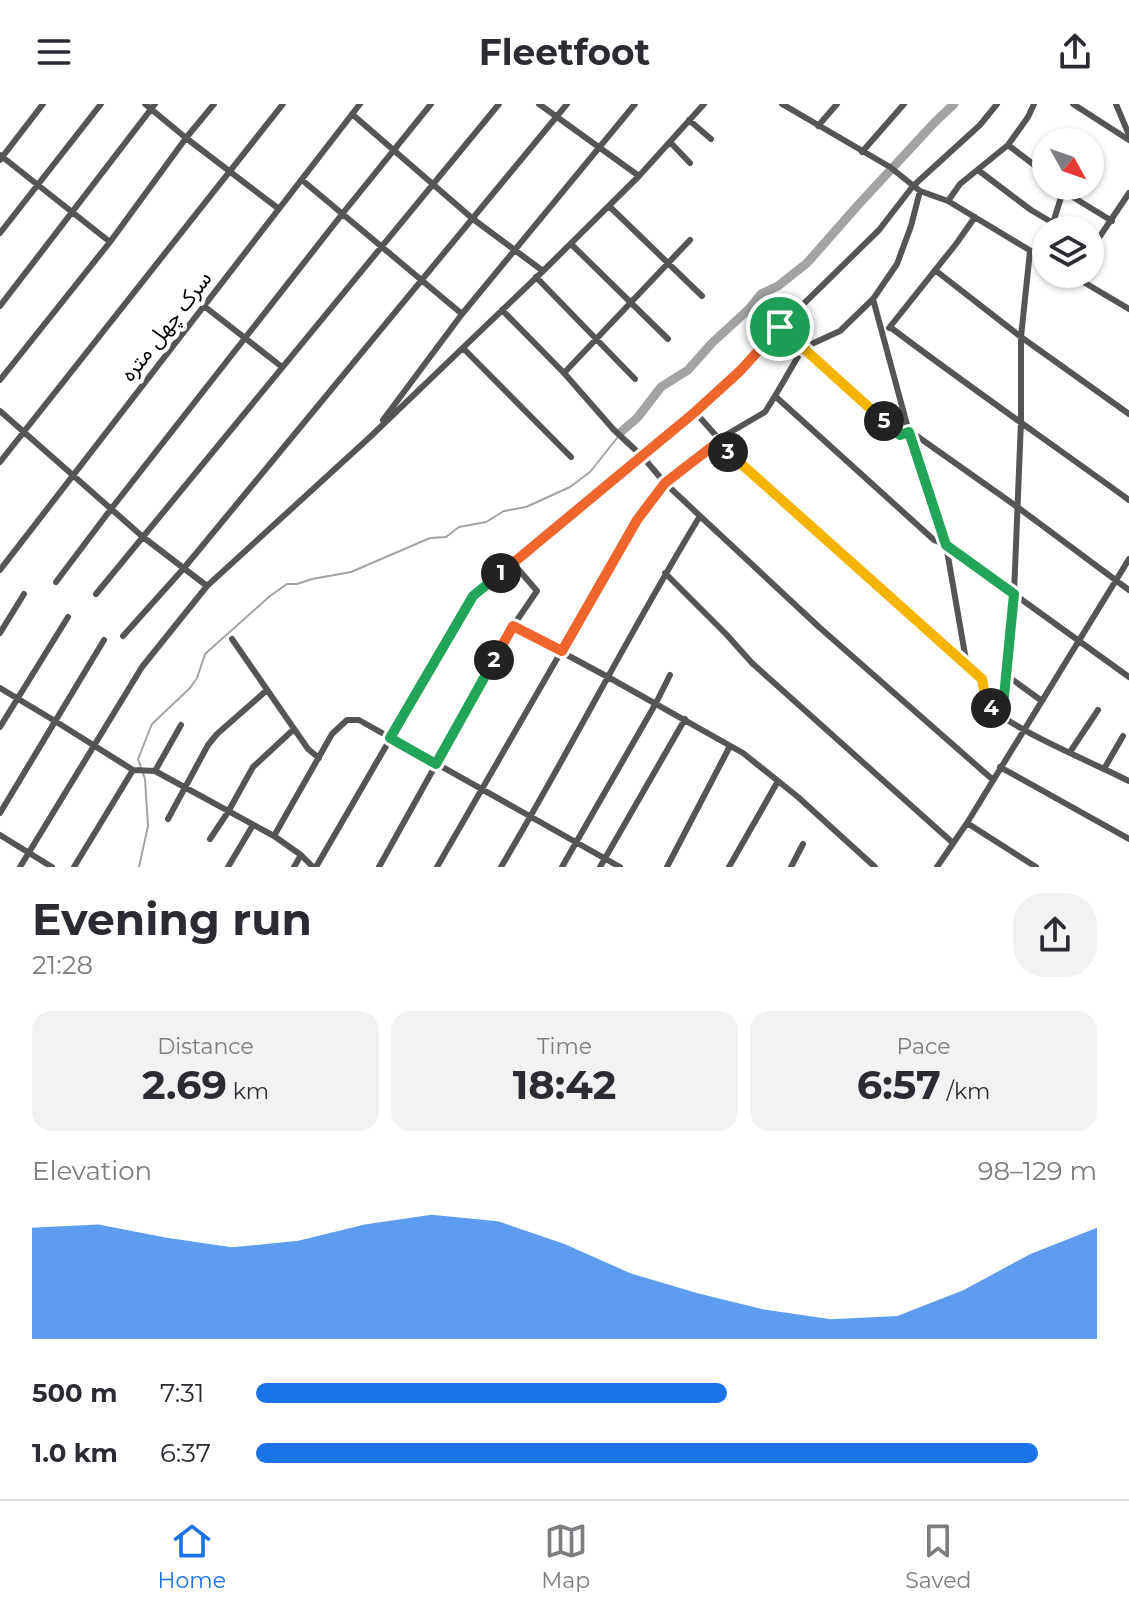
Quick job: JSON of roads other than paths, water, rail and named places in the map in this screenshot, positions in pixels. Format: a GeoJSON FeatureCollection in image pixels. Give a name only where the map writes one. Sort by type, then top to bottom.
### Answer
{"type":"FeatureCollection","features":[{"type":"Feature","properties":{"kind":"street"},"geometry":{"type":"LineString","coordinates":[[43,104],[1,157],[110,242]]}},
{"type":"Feature","properties":{"kind":"street"},"geometry":{"type":"LineString","coordinates":[[0,233],[101,104]]}},
{"type":"Feature","properties":{"kind":"street"},"geometry":{"type":"LineString","coordinates":[[0,380],[214,104]]}},
{"type":"Feature","properties":{"kind":"street"},"geometry":{"type":"LineString","coordinates":[[0,462],[283,104]]}},
{"type":"Feature","properties":{"kind":"street","name":"سرک چهل متره"},"geometry":{"type":"LineString","coordinates":[[0,570],[360,104]]}},
{"type":"Feature","properties":{"kind":"street"},"geometry":{"type":"LineString","coordinates":[[56,582],[431,104]]}},
{"type":"Feature","properties":{"kind":"street"},"geometry":{"type":"LineString","coordinates":[[96,594],[499,104]]}},
{"type":"Feature","properties":{"kind":"street"},"geometry":{"type":"LineString","coordinates":[[539,104],[639,176]]}},
{"type":"Feature","properties":{"kind":"street"},"geometry":{"type":"LineString","coordinates":[[123,636],[184,568],[567,104]]}},
{"type":"Feature","properties":{"kind":"street"},"geometry":{"type":"LineString","coordinates":[[370,437],[462,314],[635,104]]}},
{"type":"Feature","properties":{"kind":"street"},"geometry":{"type":"LineString","coordinates":[[20,867],[142,667],[207,586],[370,437],[571,244],[639,176],[704,104]]}},
{"type":"Feature","properties":{"kind":"street"},"geometry":{"type":"LineString","coordinates":[[782,104],[892,169],[917,188],[948,201],[1030,251],[1021,337],[1014,594],[1002,717]]}},
{"type":"Feature","properties":{"kind":"street"},"geometry":{"type":"LineString","coordinates":[[818,126],[837,104]]}},
{"type":"Feature","properties":{"kind":"street"},"geometry":{"type":"LineString","coordinates":[[862,152],[904,104]]}},
{"type":"Feature","properties":{"kind":"street"},"geometry":{"type":"LineString","coordinates":[[0,688],[139,770],[155,771],[274,836],[315,867],[473,596],[740,371],[997,104]]}},
{"type":"Feature","properties":{"kind":"street"},"geometry":{"type":"LineString","coordinates":[[948,201],[960,184],[1008,145],[1034,104]]}},
{"type":"Feature","properties":{"kind":"street"},"geometry":{"type":"LineString","coordinates":[[1073,104],[1129,138]]}},
{"type":"Feature","properties":{"kind":"street"},"geometry":{"type":"LineString","coordinates":[[1116,104],[1129,138]]}},
{"type":"Feature","properties":{"kind":"street"},"geometry":{"type":"LineString","coordinates":[[0,306],[150,106],[186,138],[279,209]]}},
{"type":"Feature","properties":{"kind":"street"},"geometry":{"type":"LineString","coordinates":[[352,114],[473,219],[543,271]]}},
{"type":"Feature","properties":{"kind":"street"},"geometry":{"type":"LineString","coordinates":[[689,120],[711,139]]}},
{"type":"Feature","properties":{"kind":"street"},"geometry":{"type":"LineString","coordinates":[[670,142],[690,163]]}},
{"type":"Feature","properties":{"kind":"street"},"geometry":{"type":"LineString","coordinates":[[1008,145],[1032,163]]}},
{"type":"Feature","properties":{"kind":"street"},"geometry":{"type":"LineString","coordinates":[[978,170],[1040,216]]}},
{"type":"Feature","properties":{"kind":"street"},"geometry":{"type":"LineString","coordinates":[[302,180],[462,314]]}},
{"type":"Feature","properties":{"kind":"street"},"geometry":{"type":"LineString","coordinates":[[437,867],[637,520],[665,483],[718,441],[765,412],[803,348],[840,331],[873,299],[897,264],[911,226],[917,188]]}},
{"type":"Feature","properties":{"kind":"street"},"geometry":{"type":"LineString","coordinates":[[1104,231],[1129,193]]}},
{"type":"Feature","properties":{"kind":"street"},"geometry":{"type":"LineString","coordinates":[[1080,200],[1112,221]]}},
{"type":"Feature","properties":{"kind":"street"},"geometry":{"type":"LineString","coordinates":[[609,206],[702,296]]}},
{"type":"Feature","properties":{"kind":"street"},"geometry":{"type":"LineString","coordinates":[[883,334],[975,217]]}},
{"type":"Feature","properties":{"kind":"street"},"geometry":{"type":"LineString","coordinates":[[564,373],[690,240]]}},
{"type":"Feature","properties":{"kind":"street"},"geometry":{"type":"LineString","coordinates":[[571,244],[668,339]]}},
{"type":"Feature","properties":{"kind":"street"},"geometry":{"type":"LineString","coordinates":[[935,270],[1021,337],[1129,414]]}},
{"type":"Feature","properties":{"kind":"street"},"geometry":{"type":"LineString","coordinates":[[536,277],[635,379]]}},
{"type":"Feature","properties":{"kind":"street"},"geometry":{"type":"LineString","coordinates":[[1094,288],[1129,309]]}},
{"type":"Feature","properties":{"kind":"street"},"geometry":{"type":"LineString","coordinates":[[873,299],[909,432],[946,545],[967,666]]}},
{"type":"Feature","properties":{"kind":"street"},"geometry":{"type":"LineString","coordinates":[[204,306],[282,367]]}},
{"type":"Feature","properties":{"kind":"street"},"geometry":{"type":"LineString","coordinates":[[502,310],[665,483],[819,627],[992,779]]}},
{"type":"Feature","properties":{"kind":"street"},"geometry":{"type":"LineString","coordinates":[[780,327],[900,435],[909,432]]}},
{"type":"Feature","properties":{"kind":"street"},"geometry":{"type":"LineString","coordinates":[[890,327],[1129,500]]}},
{"type":"Feature","properties":{"kind":"street"},"geometry":{"type":"LineString","coordinates":[[463,348],[571,457]]}},
{"type":"Feature","properties":{"kind":"street"},"geometry":{"type":"LineString","coordinates":[[775,396],[934,540],[946,545],[1129,677]]}},
{"type":"Feature","properties":{"kind":"street"},"geometry":{"type":"LineString","coordinates":[[0,411],[143,537],[207,586]]}},
{"type":"Feature","properties":{"kind":"street"},"geometry":{"type":"LineString","coordinates":[[695,412],[718,441],[982,679],[987,706],[1024,729],[1129,781]]}},
{"type":"Feature","properties":{"kind":"street"},"geometry":{"type":"LineString","coordinates":[[909,432],[1129,590]]}},
{"type":"Feature","properties":{"kind":"street"},"geometry":{"type":"LineString","coordinates":[[501,867],[700,516]]}},
{"type":"Feature","properties":{"kind":"street"},"geometry":{"type":"LineString","coordinates":[[937,867],[1129,559]]}},
{"type":"Feature","properties":{"kind":"street"},"geometry":{"type":"LineString","coordinates":[[379,867],[513,626],[537,591],[513,563]]}},
{"type":"Feature","properties":{"kind":"street"},"geometry":{"type":"LineString","coordinates":[[665,573],[752,663],[953,843]]}},
{"type":"Feature","properties":{"kind":"street"},"geometry":{"type":"LineString","coordinates":[[0,633],[24,594]]}},
{"type":"Feature","properties":{"kind":"street"},"geometry":{"type":"LineString","coordinates":[[0,727],[68,617]]}},
{"type":"Feature","properties":{"kind":"street"},"geometry":{"type":"LineString","coordinates":[[513,626],[743,753],[875,867]]}},
{"type":"Feature","properties":{"kind":"street"},"geometry":{"type":"LineString","coordinates":[[232,639],[308,749],[319,758]]}},
{"type":"Feature","properties":{"kind":"street"},"geometry":{"type":"LineString","coordinates":[[0,813],[104,640]]}},
{"type":"Feature","properties":{"kind":"street"},"geometry":{"type":"LineString","coordinates":[[562,867],[670,675]]}},
{"type":"Feature","properties":{"kind":"street"},"geometry":{"type":"LineString","coordinates":[[1006,675],[1042,701]]}},
{"type":"Feature","properties":{"kind":"street"},"geometry":{"type":"LineString","coordinates":[[168,819],[208,745],[267,690]]}},
{"type":"Feature","properties":{"kind":"street"},"geometry":{"type":"LineString","coordinates":[[1070,752],[1098,710]]}},
{"type":"Feature","properties":{"kind":"street"},"geometry":{"type":"LineString","coordinates":[[600,867],[685,719]]}},
{"type":"Feature","properties":{"kind":"street"},"geometry":{"type":"LineString","coordinates":[[274,836],[332,734],[347,720],[359,720],[620,867]]}},
{"type":"Feature","properties":{"kind":"street"},"geometry":{"type":"LineString","coordinates":[[155,771],[181,725]]}},
{"type":"Feature","properties":{"kind":"street"},"geometry":{"type":"LineString","coordinates":[[210,839],[253,767],[294,729]]}},
{"type":"Feature","properties":{"kind":"street"},"geometry":{"type":"LineString","coordinates":[[1104,769],[1123,736]]}},
{"type":"Feature","properties":{"kind":"street"},"geometry":{"type":"LineString","coordinates":[[667,867],[730,746]]}},
{"type":"Feature","properties":{"kind":"street"},"geometry":{"type":"LineString","coordinates":[[1000,767],[1129,839]]}},
{"type":"Feature","properties":{"kind":"street"},"geometry":{"type":"LineString","coordinates":[[74,867],[139,770]]}},
{"type":"Feature","properties":{"kind":"street"},"geometry":{"type":"LineString","coordinates":[[729,867],[778,781]]}},
{"type":"Feature","properties":{"kind":"street"},"geometry":{"type":"LineString","coordinates":[[967,823],[1036,867]]}},
{"type":"Feature","properties":{"kind":"street"},"geometry":{"type":"LineString","coordinates":[[228,867],[253,825]]}},
{"type":"Feature","properties":{"kind":"street"},"geometry":{"type":"LineString","coordinates":[[0,835],[52,867]]}},
{"type":"Feature","properties":{"kind":"street"},"geometry":{"type":"LineString","coordinates":[[791,867],[803,844]]}},
{"type":"Feature","properties":{"kind":"street"},"geometry":{"type":"LineString","coordinates":[[294,867],[301,855]]}},
{"type":"Feature","properties":{"kind":"waterway"},"geometry":{"type":"LineString","coordinates":[[621,432],[638,417],[661,387],[688,370],[761,294],[778,286],[807,263],[954,104]]}},
{"type":"Feature","properties":{"kind":"waterway"},"geometry":{"type":"LineString","coordinates":[[139,867],[148,826],[145,779],[138,759],[152,724],[190,688],[205,654],[287,584],[351,572],[430,538],[446,537],[459,527],[486,522],[504,511],[526,507],[570,487],[590,472],[617,438]]}}]}
